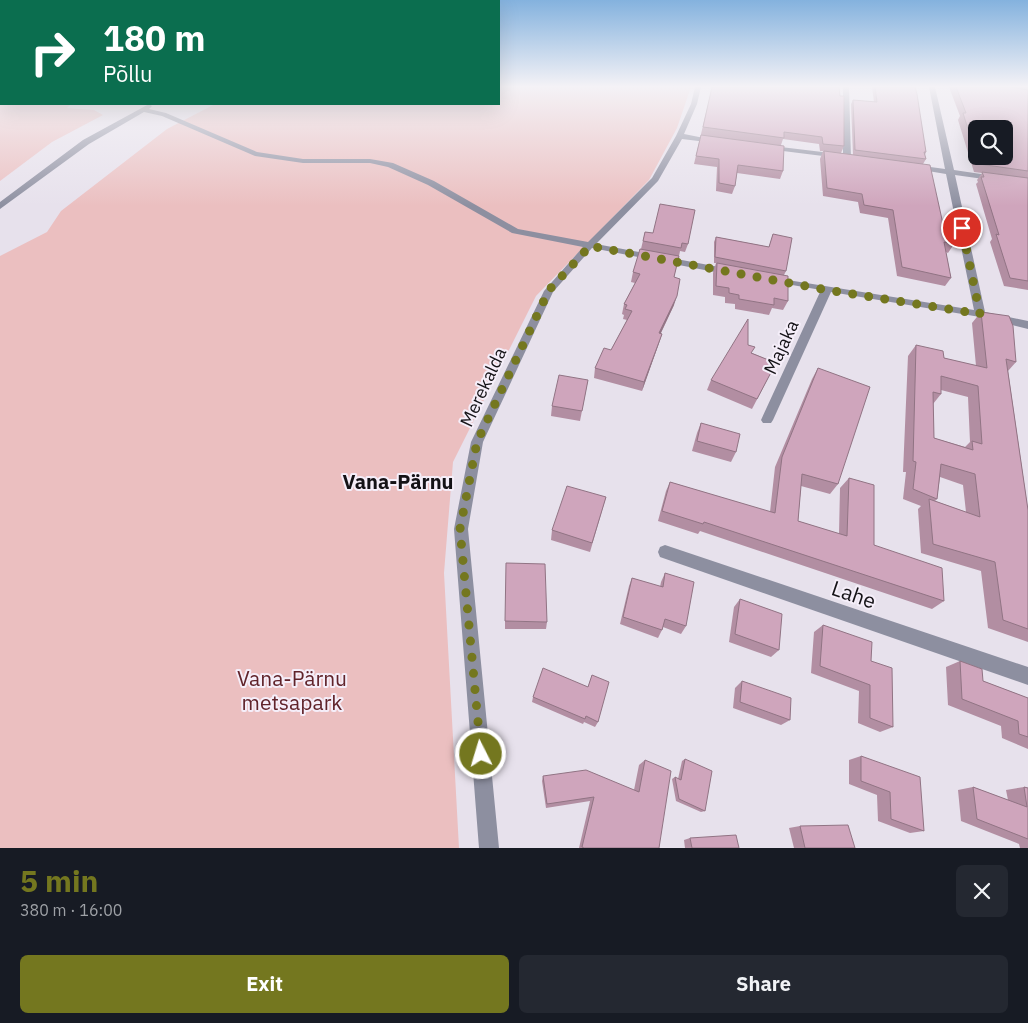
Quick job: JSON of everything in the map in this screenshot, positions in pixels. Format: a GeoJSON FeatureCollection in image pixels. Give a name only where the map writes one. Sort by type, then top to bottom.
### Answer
{"type":"FeatureCollection","features":[{"type":"Feature","properties":{"kind":"street"},"geometry":{"type":"LineString","coordinates":[[0,206],[86,142],[112,127]]}},
{"type":"Feature","properties":{"kind":"street"},"geometry":{"type":"LineString","coordinates":[[193,127],[255,154],[303,160],[370,161],[390,165],[431,183],[514,231],[742,274]]}},
{"type":"Feature","properties":{"kind":"street","name":"Merekalda"},"geometry":{"type":"LineString","coordinates":[[489,848],[460,529],[477,442],[549,290],[655,179],[684,127]]}},
{"type":"Feature","properties":{"kind":"street"},"geometry":{"type":"LineString","coordinates":[[847,127],[847,158]]}},
{"type":"Feature","properties":{"kind":"street"},"geometry":{"type":"LineString","coordinates":[[940,127],[980,314]]}},
{"type":"Feature","properties":{"kind":"street"},"geometry":{"type":"LineString","coordinates":[[680,136],[727,142]]}},
{"type":"Feature","properties":{"kind":"street"},"geometry":{"type":"LineString","coordinates":[[755,146],[856,159]]}},
{"type":"Feature","properties":{"kind":"street"},"geometry":{"type":"LineString","coordinates":[[903,166],[1028,182]]}},
{"type":"Feature","properties":{"kind":"street"},"geometry":{"type":"LineString","coordinates":[[760,277],[827,290],[980,314],[1028,325]]}},
{"type":"Feature","properties":{"kind":"street","name":"Majaka"},"geometry":{"type":"LineString","coordinates":[[767,420],[827,290]]}},
{"type":"Feature","properties":{"kind":"street","name":"Lahe"},"geometry":{"type":"LineString","coordinates":[[665,552],[1028,676]]}},
{"type":"Feature","properties":{"kind":"green space"},"geometry":{"type":"Polygon","coordinates":[[[0,127],[81,127],[52,142],[0,181],[0,127]]]}},
{"type":"Feature","properties":{"kind":"green space","name":"Vana-Pärnu metsapark"},"geometry":{"type":"Polygon","coordinates":[[[172,127],[677,127],[649,180],[536,296],[453,462],[444,573],[459,848],[0,848],[0,256],[47,232],[61,211],[172,127]]]}},
{"type":"Feature","properties":{"kind":"building"},"geometry":{"type":"Polygon","coordinates":[[[703,127],[844,127],[844,146],[823,144],[822,137],[784,132],[784,138],[703,127]]]}},
{"type":"Feature","properties":{"kind":"building"},"geometry":{"type":"Polygon","coordinates":[[[854,127],[922,127],[926,159],[855,150],[854,127]]]}},
{"type":"Feature","properties":{"kind":"building"},"geometry":{"type":"Polygon","coordinates":[[[1013,127],[1028,127],[1028,171],[986,165],[1013,165],[1013,127]]]}},
{"type":"Feature","properties":{"kind":"building"},"geometry":{"type":"Polygon","coordinates":[[[701,135],[784,146],[783,171],[738,165],[735,186],[719,183],[719,159],[696,156],[701,135]]]}},
{"type":"Feature","properties":{"kind":"building"},"geometry":{"type":"Polygon","coordinates":[[[824,151],[930,165],[943,224],[950,226],[954,244],[944,242],[951,278],[902,267],[893,210],[864,205],[862,194],[827,188],[824,151]]]}},
{"type":"Feature","properties":{"kind":"building"},"geometry":{"type":"Polygon","coordinates":[[[982,172],[1028,178],[1028,281],[1010,278],[996,234],[999,235],[981,177],[984,177],[982,172]]]}},
{"type":"Feature","properties":{"kind":"building"},"geometry":{"type":"Polygon","coordinates":[[[660,204],[695,210],[688,244],[682,243],[681,248],[643,241],[645,232],[653,233],[660,204]]]}},
{"type":"Feature","properties":{"kind":"building"},"geometry":{"type":"Polygon","coordinates":[[[773,234],[792,238],[786,271],[715,257],[716,237],[769,247],[773,234]]]}},
{"type":"Feature","properties":{"kind":"building"},"geometry":{"type":"Polygon","coordinates":[[[640,249],[679,256],[674,277],[680,279],[677,296],[659,333],[662,334],[644,382],[595,368],[604,348],[611,350],[632,311],[625,309],[627,305],[624,304],[640,274],[633,272],[640,249]]]}},
{"type":"Feature","properties":{"kind":"building"},"geometry":{"type":"Polygon","coordinates":[[[717,263],[788,276],[788,301],[774,298],[774,305],[739,299],[739,295],[729,293],[729,288],[716,286],[717,263]]]}},
{"type":"Feature","properties":{"kind":"building"},"geometry":{"type":"Polygon","coordinates":[[[981,312],[1009,316],[1013,326],[1016,362],[1006,359],[1028,510],[1028,629],[1003,620],[995,562],[933,544],[929,499],[980,517],[975,474],[941,464],[937,499],[913,489],[916,462],[913,461],[916,345],[943,351],[944,358],[987,368],[981,312]],[[941,376],[941,394],[933,392],[934,438],[973,450],[972,441],[982,444],[978,386],[941,376]]]}},
{"type":"Feature","properties":{"kind":"building"},"geometry":{"type":"Polygon","coordinates":[[[748,319],[748,345],[755,347],[751,353],[776,363],[757,399],[711,380],[748,319]]]}},
{"type":"Feature","properties":{"kind":"building"},"geometry":{"type":"Polygon","coordinates":[[[818,368],[870,387],[838,484],[802,474],[798,521],[847,536],[849,478],[874,485],[874,545],[942,568],[944,601],[704,522],[703,524],[662,511],[670,482],[775,513],[782,457],[818,368]]]}},
{"type":"Feature","properties":{"kind":"building"},"geometry":{"type":"Polygon","coordinates":[[[559,375],[588,380],[582,411],[552,406],[559,375]]]}},
{"type":"Feature","properties":{"kind":"building"},"geometry":{"type":"Polygon","coordinates":[[[701,423],[740,434],[736,452],[697,441],[701,423]]]}},
{"type":"Feature","properties":{"kind":"building"},"geometry":{"type":"Polygon","coordinates":[[[567,486],[606,497],[592,543],[552,530],[567,486]]]}},
{"type":"Feature","properties":{"kind":"building"},"geometry":{"type":"Polygon","coordinates":[[[506,563],[545,564],[547,622],[505,621],[506,563]]]}},
{"type":"Feature","properties":{"kind":"building"},"geometry":{"type":"Polygon","coordinates":[[[665,573],[694,582],[686,626],[665,619],[662,630],[623,617],[632,578],[663,587],[665,573]]]}},
{"type":"Feature","properties":{"kind":"building"},"geometry":{"type":"Polygon","coordinates":[[[740,599],[782,614],[779,650],[735,634],[740,599]]]}},
{"type":"Feature","properties":{"kind":"building"},"geometry":{"type":"Polygon","coordinates":[[[823,625],[872,642],[871,661],[892,668],[893,727],[870,718],[870,685],[820,666],[823,625]]]}},
{"type":"Feature","properties":{"kind":"building"},"geometry":{"type":"Polygon","coordinates":[[[960,661],[982,669],[983,681],[1028,698],[1028,737],[1019,734],[1018,721],[962,699],[960,661]]]}},
{"type":"Feature","properties":{"kind":"building"},"geometry":{"type":"Polygon","coordinates":[[[543,668],[588,687],[592,675],[609,682],[598,722],[586,716],[585,719],[533,697],[543,668]]]}},
{"type":"Feature","properties":{"kind":"building"},"geometry":{"type":"Polygon","coordinates":[[[742,681],[791,698],[790,720],[740,702],[742,681]]]}},
{"type":"Feature","properties":{"kind":"building"},"geometry":{"type":"Polygon","coordinates":[[[861,756],[920,777],[924,831],[891,819],[890,792],[861,781],[861,756]]]}},
{"type":"Feature","properties":{"kind":"building"},"geometry":{"type":"Polygon","coordinates":[[[685,759],[712,771],[705,811],[679,799],[675,777],[681,780],[685,759]]]}},
{"type":"Feature","properties":{"kind":"building"},"geometry":{"type":"Polygon","coordinates":[[[645,760],[671,771],[659,848],[584,848],[582,847],[594,797],[547,804],[543,776],[586,770],[639,792],[645,760]]]}},
{"type":"Feature","properties":{"kind":"building"},"geometry":{"type":"Polygon","coordinates":[[[973,787],[1027,807],[1024,787],[1028,788],[1028,839],[977,819],[973,787]]]}},
{"type":"Feature","properties":{"kind":"building"},"geometry":{"type":"Polygon","coordinates":[[[848,825],[855,848],[805,848],[800,826],[848,825]]]}},
{"type":"Feature","properties":{"kind":"building"},"geometry":{"type":"Polygon","coordinates":[[[736,835],[739,848],[692,848],[690,838],[736,835]]]}},
{"type":"Feature","properties":{"kind":"district","name":"Vana-Pärnu"},"geometry":{"type":"Point","coordinates":[398,481]}},
{"type":"Feature","properties":{"kind":"route"},"geometry":{"type":"LineString","coordinates":[[481,754],[460,529],[477,442],[549,290],[590,246],[827,290],[980,314],[962,228]]}}]}
